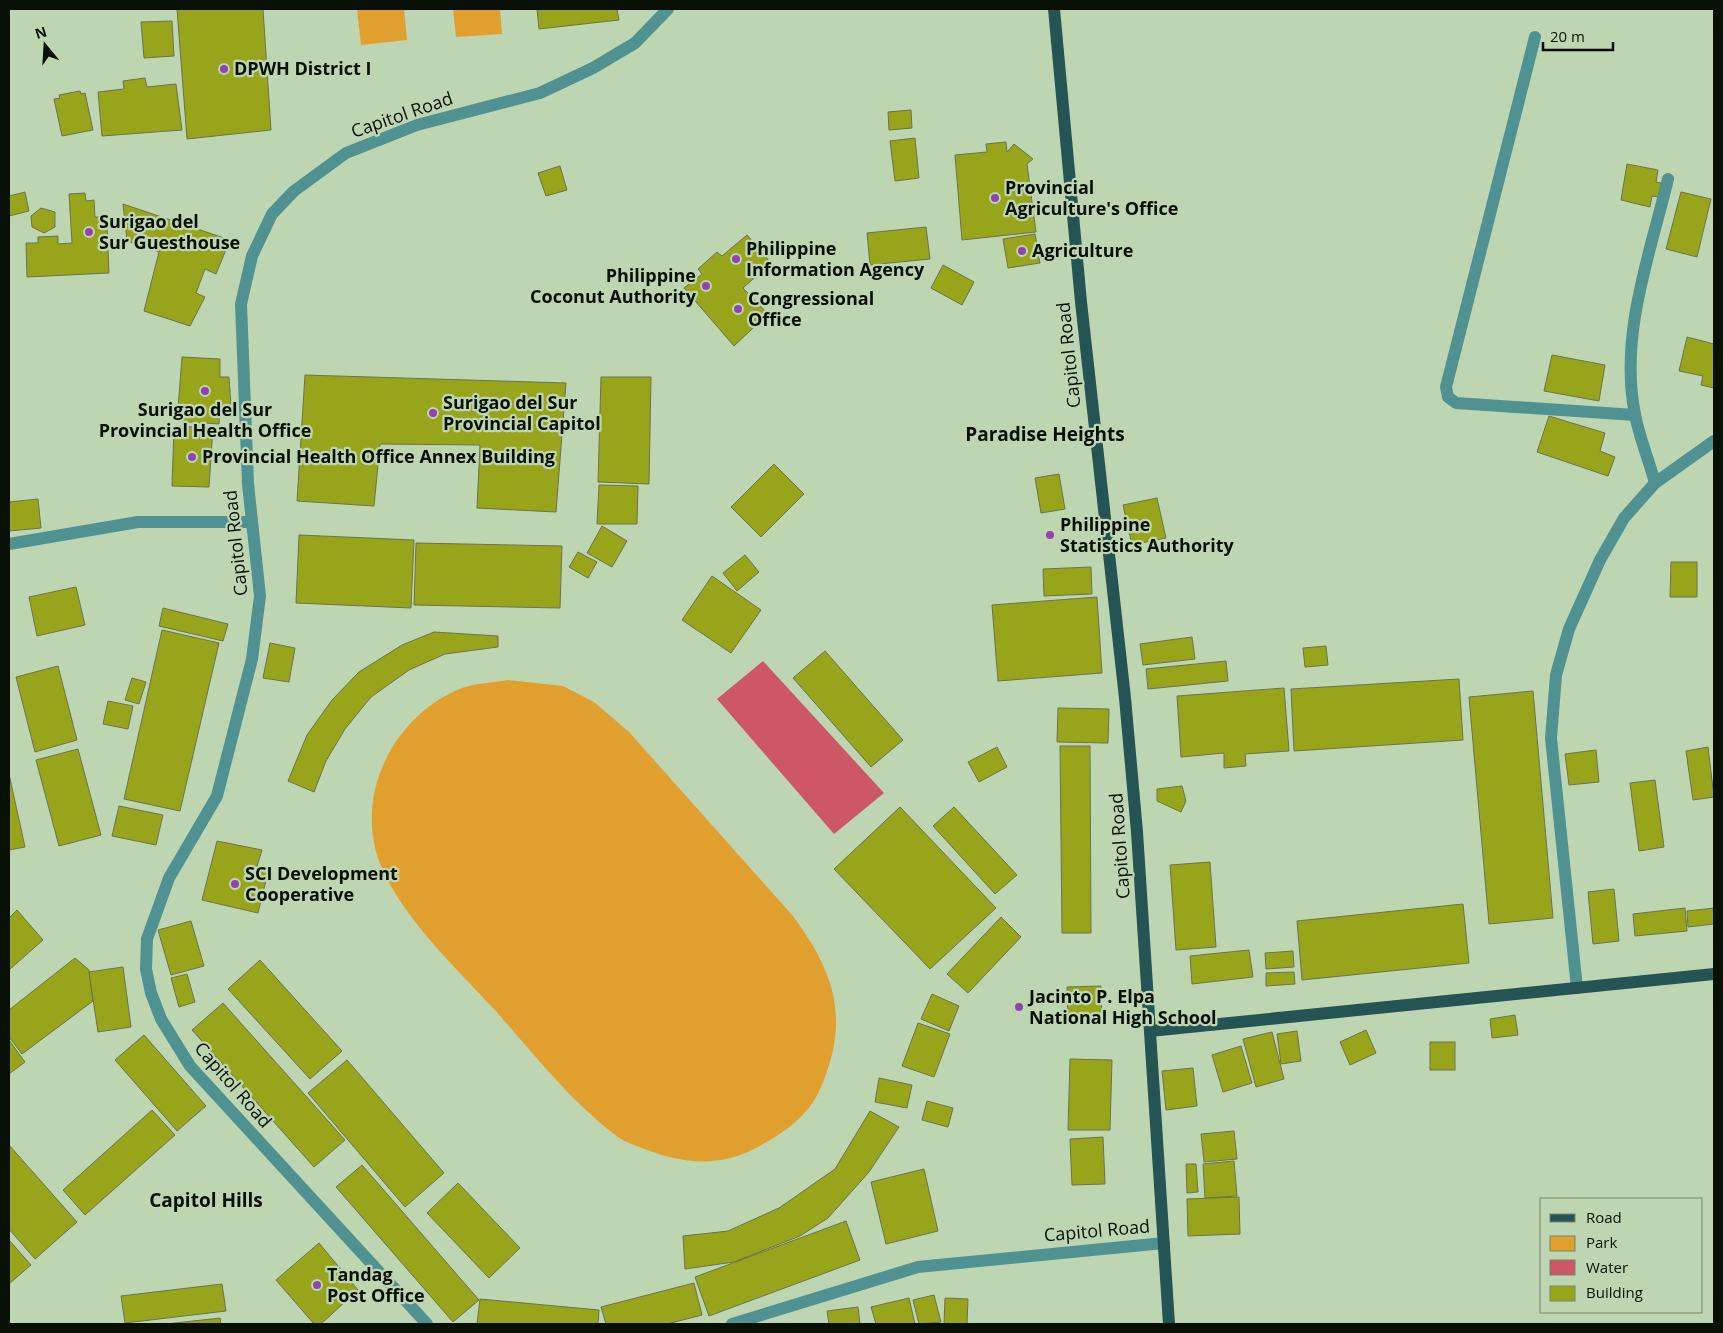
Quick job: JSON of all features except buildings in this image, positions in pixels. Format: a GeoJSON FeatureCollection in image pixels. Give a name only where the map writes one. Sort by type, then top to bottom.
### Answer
{"type":"FeatureCollection","features":[{"type":"Feature","properties":{"kind":"main road","name":"Capitol Road"},"geometry":{"type":"LineString","coordinates":[[1054,9],[1081,302],[1125,698],[1164,1243]]}},
{"type":"Feature","properties":{"kind":"main road"},"geometry":{"type":"LineString","coordinates":[[1150,1031],[1714,974]]}},
{"type":"Feature","properties":{"kind":"main road"},"geometry":{"type":"LineString","coordinates":[[1164,1243],[1169,1324]]}},
{"type":"Feature","properties":{"kind":"street","name":"Capitol Road"},"geometry":{"type":"LineString","coordinates":[[427,1324],[190,1066],[161,1019],[151,993],[146,969],[147,939],[169,878],[217,796],[252,658],[260,596],[248,484],[241,304],[252,256],[272,214],[294,191],[346,153],[417,125],[540,93],[593,68],[635,43],[668,9]]}},
{"type":"Feature","properties":{"kind":"street"},"geometry":{"type":"LineString","coordinates":[[1535,37],[1446,386],[1448,397],[1456,403],[1635,415]]}},
{"type":"Feature","properties":{"kind":"street"},"geometry":{"type":"LineString","coordinates":[[1656,483],[1635,415],[1630,364],[1634,327],[1668,179]]}},
{"type":"Feature","properties":{"kind":"street"},"geometry":{"type":"LineString","coordinates":[[1577,988],[1551,738],[1556,675],[1569,629],[1600,560],[1624,518],[1656,483],[1714,441]]}},
{"type":"Feature","properties":{"kind":"street"},"geometry":{"type":"LineString","coordinates":[[9,544],[138,522],[251,522]]}},
{"type":"Feature","properties":{"kind":"street","name":"Capitol Road"},"geometry":{"type":"LineString","coordinates":[[732,1324],[918,1267],[1164,1243]]}},
{"type":"Feature","properties":{"kind":"green space"},"geometry":{"type":"Polygon","coordinates":[[[357,9],[404,9],[407,40],[361,45],[357,9]]]}},
{"type":"Feature","properties":{"kind":"green space"},"geometry":{"type":"Polygon","coordinates":[[[453,9],[500,9],[502,34],[456,37],[453,9]]]}},
{"type":"Feature","properties":{"kind":"green space"},"geometry":{"type":"Polygon","coordinates":[[[508,680],[563,686],[594,702],[629,732],[793,916],[819,957],[834,997],[836,1018],[835,1040],[830,1062],[816,1097],[803,1115],[787,1129],[758,1147],[743,1154],[715,1161],[686,1160],[657,1153],[618,1137],[568,1093],[494,1009],[449,962],[408,912],[385,875],[375,848],[372,821],[374,794],[382,768],[395,744],[412,722],[433,704],[457,690],[508,680]]]}},
{"type":"Feature","properties":{"kind":"water"},"geometry":{"type":"Polygon","coordinates":[[[763,661],[884,793],[834,834],[717,699],[763,661]]]}},
{"type":"Feature","properties":{"kind":"place","name":"DPWH District I"},"geometry":{"type":"Point","coordinates":[224,69]}},
{"type":"Feature","properties":{"kind":"place","name":"Provincial Agriculture's Office"},"geometry":{"type":"Point","coordinates":[995,198]}},
{"type":"Feature","properties":{"kind":"place","name":"Surigao del Sur Guesthouse"},"geometry":{"type":"Point","coordinates":[89,232]}},
{"type":"Feature","properties":{"kind":"place","name":"Agriculture"},"geometry":{"type":"Point","coordinates":[1022,251]}},
{"type":"Feature","properties":{"kind":"place","name":"Philippine Information Agency"},"geometry":{"type":"Point","coordinates":[736,259]}},
{"type":"Feature","properties":{"kind":"place","name":"Philippine Coconut Authority"},"geometry":{"type":"Point","coordinates":[706,286]}},
{"type":"Feature","properties":{"kind":"place","name":"Congressional Office"},"geometry":{"type":"Point","coordinates":[738,309]}},
{"type":"Feature","properties":{"kind":"place","name":"Surigao del Sur Provincial Health Office"},"geometry":{"type":"Point","coordinates":[205,391]}},
{"type":"Feature","properties":{"kind":"place","name":"Surigao del Sur Provincial Capitol"},"geometry":{"type":"Point","coordinates":[433,413]}},
{"type":"Feature","properties":{"kind":"place","name":"Provincial Health Office Annex Building"},"geometry":{"type":"Point","coordinates":[192,457]}},
{"type":"Feature","properties":{"kind":"place","name":"Philippine Statistics Authority"},"geometry":{"type":"Point","coordinates":[1050,535]}},
{"type":"Feature","properties":{"kind":"place","name":"SCI Development Cooperative"},"geometry":{"type":"Point","coordinates":[235,884]}},
{"type":"Feature","properties":{"kind":"place","name":"Jacinto P. Elpa National High School"},"geometry":{"type":"Point","coordinates":[1019,1007]}},
{"type":"Feature","properties":{"kind":"place","name":"Tandag Post Office"},"geometry":{"type":"Point","coordinates":[317,1285]}},
{"type":"Feature","properties":{"kind":"district","name":"Paradise Heights"},"geometry":{"type":"Point","coordinates":[1045,434]}},
{"type":"Feature","properties":{"kind":"district","name":"Capitol Hills"},"geometry":{"type":"Point","coordinates":[206,1200]}}]}
